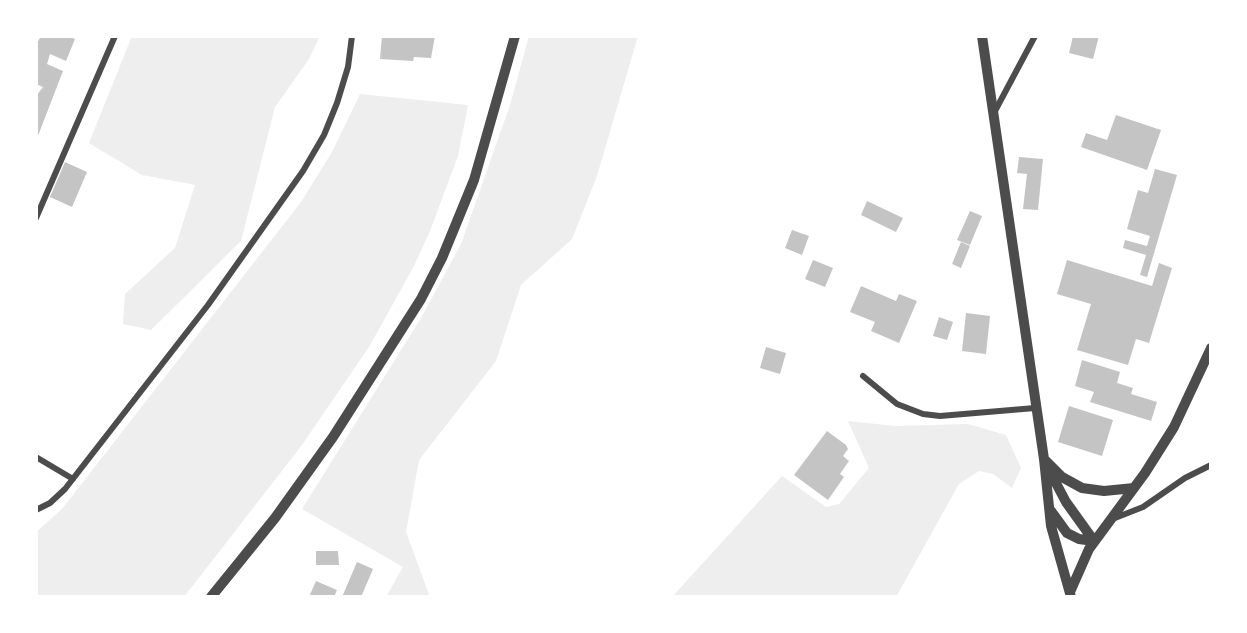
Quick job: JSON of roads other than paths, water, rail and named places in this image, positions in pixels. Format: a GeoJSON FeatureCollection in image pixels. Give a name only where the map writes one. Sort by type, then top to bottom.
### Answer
{"type":"FeatureCollection","features":[{"type":"Feature","properties":{"kind":"street"},"geometry":{"type":"LineString","coordinates":[[36,218],[115,36]]}},
{"type":"Feature","properties":{"kind":"street"},"geometry":{"type":"LineString","coordinates":[[36,510],[57,497],[73,478],[201,314],[303,171],[324,135],[337,103],[348,67],[352,36]]}},
{"type":"Feature","properties":{"kind":"street"},"geometry":{"type":"LineString","coordinates":[[211,597],[275,518],[333,437],[421,299],[442,258],[474,180],[515,36]]}},
{"type":"Feature","properties":{"kind":"street"},"geometry":{"type":"LineString","coordinates":[[982,36],[992,117],[1044,459],[1048,505],[1056,550],[1070,594]]}},
{"type":"Feature","properties":{"kind":"street"},"geometry":{"type":"LineString","coordinates":[[992,117],[1035,36]]}},
{"type":"Feature","properties":{"kind":"street"},"geometry":{"type":"LineString","coordinates":[[1070,594],[1094,541],[1134,489],[1174,426],[1211,348]]}},
{"type":"Feature","properties":{"kind":"street"},"geometry":{"type":"LineString","coordinates":[[863,376],[897,404],[923,414],[940,416],[1035,408]]}},
{"type":"Feature","properties":{"kind":"street"},"geometry":{"type":"LineString","coordinates":[[36,458],[73,478]]}},
{"type":"Feature","properties":{"kind":"street"},"geometry":{"type":"LineString","coordinates":[[1044,459],[1062,477],[1082,488],[1104,491],[1134,489]]}},
{"type":"Feature","properties":{"kind":"street"},"geometry":{"type":"LineString","coordinates":[[1044,459],[1066,502],[1094,541]]}},
{"type":"Feature","properties":{"kind":"street"},"geometry":{"type":"LineString","coordinates":[[1111,519],[1143,507],[1185,478],[1211,465]]}},
{"type":"Feature","properties":{"kind":"street"},"geometry":{"type":"LineString","coordinates":[[1048,505],[1067,533],[1079,539],[1094,541]]}}]}
